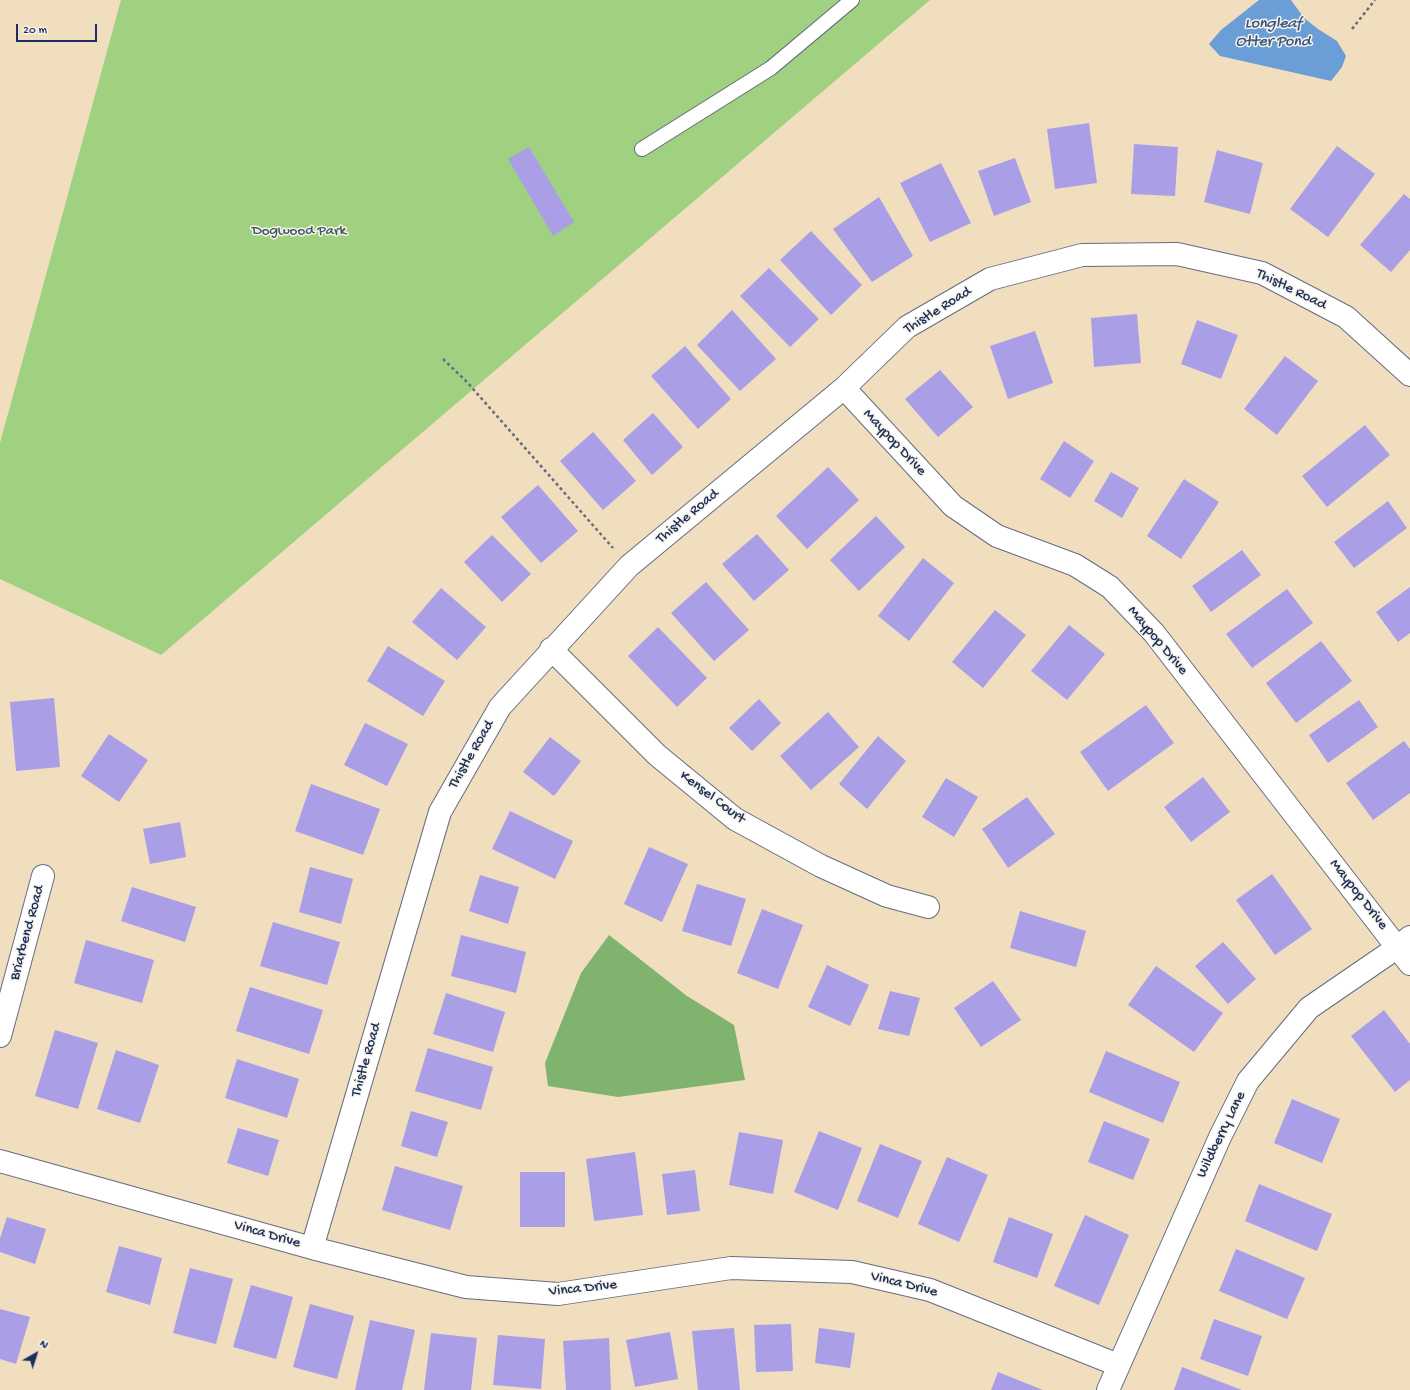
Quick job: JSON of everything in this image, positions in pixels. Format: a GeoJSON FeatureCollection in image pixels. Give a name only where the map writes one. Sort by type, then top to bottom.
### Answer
{"type":"FeatureCollection","features":[{"type":"Feature","properties":{"kind":"street","name":"Thistle Road"},"geometry":{"type":"LineString","coordinates":[[312,1248],[440,812],[500,707],[551,649],[629,566],[844,388],[907,327],[990,279],[1082,255],[1177,254],[1262,273],[1346,317],[1410,375]]}},
{"type":"Feature","properties":{"kind":"street","name":"Maypop Drive"},"geometry":{"type":"LineString","coordinates":[[844,388],[953,506],[997,536],[1075,565],[1110,587],[1154,633],[1406,949]]}},
{"type":"Feature","properties":{"kind":"street","name":"Kensel Court"},"geometry":{"type":"LineString","coordinates":[[551,649],[657,755],[735,819],[821,866],[887,896],[928,907]]}},
{"type":"Feature","properties":{"kind":"street","name":"Briarbend Road"},"geometry":{"type":"LineString","coordinates":[[0,1036],[43,876]]}},
{"type":"Feature","properties":{"kind":"street","name":"Wildberry Lane"},"geometry":{"type":"LineString","coordinates":[[1108,1390],[1220,1137],[1248,1081],[1309,1008],[1406,949]]}},
{"type":"Feature","properties":{"kind":"street","name":"Vinca Drive"},"geometry":{"type":"LineString","coordinates":[[0,1161],[312,1248],[466,1287],[558,1294],[731,1268],[852,1272],[930,1290],[1118,1365]]}},
{"type":"Feature","properties":{"kind":"lane"},"geometry":{"type":"LineString","coordinates":[[642,149],[771,68],[852,0]]}},
{"type":"Feature","properties":{"kind":"path"},"geometry":{"type":"LineString","coordinates":[[1352,29],[1374,0]]}},
{"type":"Feature","properties":{"kind":"path"},"geometry":{"type":"LineString","coordinates":[[443,359],[467,382],[629,566]]}},
{"type":"Feature","properties":{"kind":"green space","name":"Dogwood Park"},"geometry":{"type":"Polygon","coordinates":[[[121,0],[930,0],[161,655],[0,579],[0,443],[121,0]]]}},
{"type":"Feature","properties":{"kind":"green space"},"geometry":{"type":"Polygon","coordinates":[[[609,935],[687,996],[734,1025],[745,1080],[618,1097],[548,1086],[545,1063],[581,973],[609,935]]]}},
{"type":"Feature","properties":{"kind":"water","name":"Longleaf Otter Pond"},"geometry":{"type":"Polygon","coordinates":[[[1259,0],[1291,0],[1304,18],[1337,41],[1346,56],[1342,67],[1331,81],[1220,56],[1209,44],[1221,30],[1259,0]]]}},
{"type":"Feature","properties":{"kind":"building"},"geometry":{"type":"Polygon","coordinates":[[[1089,123],[1097,183],[1055,189],[1047,129],[1089,123]]]}},
{"type":"Feature","properties":{"kind":"building"},"geometry":{"type":"Polygon","coordinates":[[[1134,144],[1178,147],[1175,196],[1131,194],[1134,144]]]}},
{"type":"Feature","properties":{"kind":"building"},"geometry":{"type":"Polygon","coordinates":[[[1337,146],[1375,174],[1328,237],[1290,209],[1337,146]]]}},
{"type":"Feature","properties":{"kind":"building"},"geometry":{"type":"Polygon","coordinates":[[[529,147],[574,222],[553,236],[508,159],[529,147]]]}},
{"type":"Feature","properties":{"kind":"building"},"geometry":{"type":"Polygon","coordinates":[[[1217,150],[1263,163],[1250,214],[1204,202],[1217,150]]]}},
{"type":"Feature","properties":{"kind":"building"},"geometry":{"type":"Polygon","coordinates":[[[1015,158],[1031,202],[994,216],[978,171],[1015,158]]]}},
{"type":"Feature","properties":{"kind":"building"},"geometry":{"type":"Polygon","coordinates":[[[941,163],[971,223],[930,242],[900,183],[941,163]]]}},
{"type":"Feature","properties":{"kind":"building"},"geometry":{"type":"Polygon","coordinates":[[[1404,194],[1410,199],[1410,250],[1391,272],[1360,245],[1404,194]]]}},
{"type":"Feature","properties":{"kind":"building"},"geometry":{"type":"Polygon","coordinates":[[[879,197],[913,256],[872,282],[833,229],[879,197]]]}},
{"type":"Feature","properties":{"kind":"building"},"geometry":{"type":"Polygon","coordinates":[[[811,231],[862,285],[831,315],[780,260],[811,231]]]}},
{"type":"Feature","properties":{"kind":"building"},"geometry":{"type":"Polygon","coordinates":[[[769,268],[819,319],[790,347],[740,296],[769,268]]]}},
{"type":"Feature","properties":{"kind":"building"},"geometry":{"type":"Polygon","coordinates":[[[732,310],[776,359],[740,391],[697,345],[732,310]]]}},
{"type":"Feature","properties":{"kind":"building"},"geometry":{"type":"Polygon","coordinates":[[[1137,314],[1141,363],[1094,367],[1091,318],[1137,314]]]}},
{"type":"Feature","properties":{"kind":"building"},"geometry":{"type":"Polygon","coordinates":[[[1197,320],[1238,335],[1221,379],[1181,364],[1197,320]]]}},
{"type":"Feature","properties":{"kind":"building"},"geometry":{"type":"Polygon","coordinates":[[[1035,331],[1053,383],[1008,399],[990,346],[1035,331]]]}},
{"type":"Feature","properties":{"kind":"building"},"geometry":{"type":"Polygon","coordinates":[[[685,346],[731,399],[698,429],[651,376],[685,346]]]}},
{"type":"Feature","properties":{"kind":"building"},"geometry":{"type":"Polygon","coordinates":[[[1285,356],[1318,381],[1277,435],[1244,409],[1285,356]]]}},
{"type":"Feature","properties":{"kind":"building"},"geometry":{"type":"Polygon","coordinates":[[[940,370],[973,407],[938,437],[905,399],[940,370]]]}},
{"type":"Feature","properties":{"kind":"building"},"geometry":{"type":"Polygon","coordinates":[[[653,413],[683,447],[652,475],[623,440],[653,413]]]}},
{"type":"Feature","properties":{"kind":"building"},"geometry":{"type":"Polygon","coordinates":[[[1365,425],[1390,455],[1327,507],[1302,476],[1365,425]]]}},
{"type":"Feature","properties":{"kind":"building"},"geometry":{"type":"Polygon","coordinates":[[[593,432],[636,481],[603,510],[560,461],[593,432]]]}},
{"type":"Feature","properties":{"kind":"building"},"geometry":{"type":"Polygon","coordinates":[[[1064,441],[1094,461],[1070,498],[1040,479],[1064,441]]]}},
{"type":"Feature","properties":{"kind":"building"},"geometry":{"type":"Polygon","coordinates":[[[828,467],[859,500],[807,549],[776,516],[828,467]]]}},
{"type":"Feature","properties":{"kind":"building"},"geometry":{"type":"Polygon","coordinates":[[[1111,472],[1139,488],[1122,518],[1094,501],[1111,472]]]}},
{"type":"Feature","properties":{"kind":"building"},"geometry":{"type":"Polygon","coordinates":[[[1184,479],[1219,502],[1181,559],[1147,536],[1184,479]]]}},
{"type":"Feature","properties":{"kind":"building"},"geometry":{"type":"Polygon","coordinates":[[[538,485],[578,531],[541,563],[501,517],[538,485]]]}},
{"type":"Feature","properties":{"kind":"building"},"geometry":{"type":"Polygon","coordinates":[[[1388,501],[1407,528],[1354,568],[1334,542],[1388,501]]]}},
{"type":"Feature","properties":{"kind":"building"},"geometry":{"type":"Polygon","coordinates":[[[876,516],[905,547],[859,591],[830,560],[876,516]]]}},
{"type":"Feature","properties":{"kind":"building"},"geometry":{"type":"Polygon","coordinates":[[[757,534],[789,570],[754,601],[722,564],[757,534]]]}},
{"type":"Feature","properties":{"kind":"building"},"geometry":{"type":"Polygon","coordinates":[[[492,535],[531,574],[502,602],[464,562],[492,535]]]}},
{"type":"Feature","properties":{"kind":"building"},"geometry":{"type":"Polygon","coordinates":[[[1242,550],[1261,575],[1211,612],[1192,586],[1242,550]]]}},
{"type":"Feature","properties":{"kind":"building"},"geometry":{"type":"Polygon","coordinates":[[[923,558],[954,583],[909,641],[878,616],[923,558]]]}},
{"type":"Feature","properties":{"kind":"building"},"geometry":{"type":"Polygon","coordinates":[[[706,582],[749,630],[714,661],[671,613],[706,582]]]}},
{"type":"Feature","properties":{"kind":"building"},"geometry":{"type":"Polygon","coordinates":[[[1410,587],[1410,633],[1398,642],[1376,612],[1410,587]]]}},
{"type":"Feature","properties":{"kind":"building"},"geometry":{"type":"Polygon","coordinates":[[[441,588],[486,627],[457,660],[412,622],[441,588]]]}},
{"type":"Feature","properties":{"kind":"building"},"geometry":{"type":"Polygon","coordinates":[[[1287,589],[1313,623],[1252,668],[1226,634],[1287,589]]]}},
{"type":"Feature","properties":{"kind":"building"},"geometry":{"type":"Polygon","coordinates":[[[995,610],[1026,635],[983,688],[952,662],[995,610]]]}},
{"type":"Feature","properties":{"kind":"building"},"geometry":{"type":"Polygon","coordinates":[[[1069,625],[1105,654],[1067,700],[1031,671],[1069,625]]]}},
{"type":"Feature","properties":{"kind":"building"},"geometry":{"type":"Polygon","coordinates":[[[658,627],[707,678],[677,707],[628,656],[658,627]]]}},
{"type":"Feature","properties":{"kind":"building"},"geometry":{"type":"Polygon","coordinates":[[[1321,641],[1352,681],[1296,723],[1266,683],[1321,641]]]}},
{"type":"Feature","properties":{"kind":"building"},"geometry":{"type":"Polygon","coordinates":[[[388,646],[445,681],[423,716],[367,681],[388,646]]]}},
{"type":"Feature","properties":{"kind":"building"},"geometry":{"type":"Polygon","coordinates":[[[54,698],[60,767],[16,771],[10,702],[54,698]]]}},
{"type":"Feature","properties":{"kind":"building"},"geometry":{"type":"Polygon","coordinates":[[[759,699],[781,723],[752,751],[729,728],[759,699]]]}},
{"type":"Feature","properties":{"kind":"building"},"geometry":{"type":"Polygon","coordinates":[[[1359,700],[1378,727],[1328,763],[1309,735],[1359,700]]]}},
{"type":"Feature","properties":{"kind":"building"},"geometry":{"type":"Polygon","coordinates":[[[1146,705],[1174,743],[1108,791],[1080,752],[1146,705]]]}},
{"type":"Feature","properties":{"kind":"building"},"geometry":{"type":"Polygon","coordinates":[[[828,712],[859,747],[811,790],[780,756],[828,712]]]}},
{"type":"Feature","properties":{"kind":"building"},"geometry":{"type":"Polygon","coordinates":[[[365,723],[408,744],[387,786],[344,765],[365,723]]]}},
{"type":"Feature","properties":{"kind":"building"},"geometry":{"type":"Polygon","coordinates":[[[109,734],[148,760],[119,802],[81,776],[109,734]]]}},
{"type":"Feature","properties":{"kind":"building"},"geometry":{"type":"Polygon","coordinates":[[[878,736],[906,761],[867,809],[839,784],[878,736]]]}},
{"type":"Feature","properties":{"kind":"building"},"geometry":{"type":"Polygon","coordinates":[[[550,737],[581,761],[554,796],[523,772],[550,737]]]}},
{"type":"Feature","properties":{"kind":"building"},"geometry":{"type":"Polygon","coordinates":[[[1404,741],[1410,749],[1410,793],[1373,820],[1346,783],[1404,741]]]}},
{"type":"Feature","properties":{"kind":"building"},"geometry":{"type":"Polygon","coordinates":[[[1203,777],[1230,812],[1191,842],[1164,807],[1203,777]]]}},
{"type":"Feature","properties":{"kind":"building"},"geometry":{"type":"Polygon","coordinates":[[[946,778],[978,797],[954,837],[922,817],[946,778]]]}},
{"type":"Feature","properties":{"kind":"building"},"geometry":{"type":"Polygon","coordinates":[[[311,784],[380,809],[363,855],[295,831],[311,784]]]}},
{"type":"Feature","properties":{"kind":"building"},"geometry":{"type":"Polygon","coordinates":[[[1027,797],[1055,834],[1008,868],[982,829],[1027,797]]]}},
{"type":"Feature","properties":{"kind":"building"},"geometry":{"type":"Polygon","coordinates":[[[510,811],[573,841],[555,879],[492,849],[510,811]]]}},
{"type":"Feature","properties":{"kind":"building"},"geometry":{"type":"Polygon","coordinates":[[[180,822],[186,857],[150,864],[143,829],[180,822]]]}},
{"type":"Feature","properties":{"kind":"building"},"geometry":{"type":"Polygon","coordinates":[[[649,847],[688,864],[662,922],[624,904],[649,847]]]}},
{"type":"Feature","properties":{"kind":"building"},"geometry":{"type":"Polygon","coordinates":[[[310,867],[353,879],[341,924],[299,912],[310,867]]]}},
{"type":"Feature","properties":{"kind":"building"},"geometry":{"type":"Polygon","coordinates":[[[1272,874],[1312,929],[1275,955],[1236,900],[1272,874]]]}},
{"type":"Feature","properties":{"kind":"building"},"geometry":{"type":"Polygon","coordinates":[[[480,875],[519,887],[508,924],[469,911],[480,875]]]}},
{"type":"Feature","properties":{"kind":"building"},"geometry":{"type":"Polygon","coordinates":[[[697,884],[746,899],[731,946],[682,931],[697,884]]]}},
{"type":"Feature","properties":{"kind":"building"},"geometry":{"type":"Polygon","coordinates":[[[132,887],[196,907],[185,942],[121,921],[132,887]]]}},
{"type":"Feature","properties":{"kind":"building"},"geometry":{"type":"Polygon","coordinates":[[[762,909],[803,925],[778,989],[737,973],[762,909]]]}},
{"type":"Feature","properties":{"kind":"building"},"geometry":{"type":"Polygon","coordinates":[[[1020,911],[1086,931],[1076,967],[1010,948],[1020,911]]]}},
{"type":"Feature","properties":{"kind":"building"},"geometry":{"type":"Polygon","coordinates":[[[273,922],[340,942],[327,985],[260,966],[273,922]]]}},
{"type":"Feature","properties":{"kind":"building"},"geometry":{"type":"Polygon","coordinates":[[[461,935],[526,952],[516,993],[451,976],[461,935]]]}},
{"type":"Feature","properties":{"kind":"building"},"geometry":{"type":"Polygon","coordinates":[[[86,940],[154,960],[142,1003],[74,983],[86,940]]]}},
{"type":"Feature","properties":{"kind":"building"},"geometry":{"type":"Polygon","coordinates":[[[1223,942],[1256,979],[1228,1004],[1195,966],[1223,942]]]}},
{"type":"Feature","properties":{"kind":"building"},"geometry":{"type":"Polygon","coordinates":[[[827,965],[869,985],[850,1026],[808,1007],[827,965]]]}},
{"type":"Feature","properties":{"kind":"building"},"geometry":{"type":"Polygon","coordinates":[[[1156,966],[1223,1013],[1194,1052],[1128,1005],[1156,966]]]}},
{"type":"Feature","properties":{"kind":"building"},"geometry":{"type":"Polygon","coordinates":[[[993,981],[1021,1020],[981,1047],[954,1008],[993,981]]]}},
{"type":"Feature","properties":{"kind":"building"},"geometry":{"type":"Polygon","coordinates":[[[250,987],[323,1010],[309,1054],[236,1031],[250,987]]]}},
{"type":"Feature","properties":{"kind":"building"},"geometry":{"type":"Polygon","coordinates":[[[890,991],[920,998],[909,1036],[878,1029],[890,991]]]}},
{"type":"Feature","properties":{"kind":"building"},"geometry":{"type":"Polygon","coordinates":[[[446,993],[505,1012],[493,1052],[433,1034],[446,993]]]}},
{"type":"Feature","properties":{"kind":"building"},"geometry":{"type":"Polygon","coordinates":[[[1384,1010],[1410,1044],[1410,1080],[1395,1092],[1351,1036],[1384,1010]]]}},
{"type":"Feature","properties":{"kind":"building"},"geometry":{"type":"Polygon","coordinates":[[[55,1030],[98,1043],[78,1109],[35,1096],[55,1030]]]}},
{"type":"Feature","properties":{"kind":"building"},"geometry":{"type":"Polygon","coordinates":[[[428,1048],[493,1067],[481,1110],[415,1091],[428,1048]]]}},
{"type":"Feature","properties":{"kind":"building"},"geometry":{"type":"Polygon","coordinates":[[[116,1050],[159,1065],[140,1123],[97,1109],[116,1050]]]}},
{"type":"Feature","properties":{"kind":"building"},"geometry":{"type":"Polygon","coordinates":[[[1106,1051],[1180,1082],[1163,1123],[1089,1092],[1106,1051]]]}},
{"type":"Feature","properties":{"kind":"building"},"geometry":{"type":"Polygon","coordinates":[[[237,1059],[299,1079],[287,1118],[225,1098],[237,1059]]]}},
{"type":"Feature","properties":{"kind":"building"},"geometry":{"type":"Polygon","coordinates":[[[1292,1099],[1340,1119],[1322,1163],[1274,1143],[1292,1099]]]}},
{"type":"Feature","properties":{"kind":"building"},"geometry":{"type":"Polygon","coordinates":[[[411,1111],[448,1122],[437,1157],[401,1146],[411,1111]]]}},
{"type":"Feature","properties":{"kind":"building"},"geometry":{"type":"Polygon","coordinates":[[[1104,1121],[1150,1139],[1133,1180],[1088,1162],[1104,1121]]]}},
{"type":"Feature","properties":{"kind":"building"},"geometry":{"type":"Polygon","coordinates":[[[238,1128],[279,1140],[268,1176],[227,1163],[238,1128]]]}},
{"type":"Feature","properties":{"kind":"building"},"geometry":{"type":"Polygon","coordinates":[[[819,1131],[862,1148],[838,1210],[794,1192],[819,1131]]]}},
{"type":"Feature","properties":{"kind":"building"},"geometry":{"type":"Polygon","coordinates":[[[739,1132],[783,1140],[773,1194],[729,1185],[739,1132]]]}},
{"type":"Feature","properties":{"kind":"building"},"geometry":{"type":"Polygon","coordinates":[[[880,1144],[922,1161],[898,1218],[857,1201],[880,1144]]]}},
{"type":"Feature","properties":{"kind":"building"},"geometry":{"type":"Polygon","coordinates":[[[635,1152],[643,1215],[594,1221],[586,1159],[635,1152]]]}},
{"type":"Feature","properties":{"kind":"building"},"geometry":{"type":"Polygon","coordinates":[[[947,1157],[988,1175],[959,1242],[918,1224],[947,1157]]]}},
{"type":"Feature","properties":{"kind":"building"},"geometry":{"type":"Polygon","coordinates":[[[395,1166],[463,1186],[450,1230],[382,1210],[395,1166]]]}},
{"type":"Feature","properties":{"kind":"building"},"geometry":{"type":"Polygon","coordinates":[[[695,1170],[700,1211],[667,1215],[662,1174],[695,1170]]]}},
{"type":"Feature","properties":{"kind":"building"},"geometry":{"type":"Polygon","coordinates":[[[520,1172],[565,1172],[565,1227],[520,1227],[520,1172]]]}},
{"type":"Feature","properties":{"kind":"building"},"geometry":{"type":"Polygon","coordinates":[[[1259,1184],[1332,1214],[1317,1251],[1245,1221],[1259,1184]]]}},
{"type":"Feature","properties":{"kind":"building"},"geometry":{"type":"Polygon","coordinates":[[[1085,1215],[1129,1235],[1099,1305],[1054,1286],[1085,1215]]]}},
{"type":"Feature","properties":{"kind":"building"},"geometry":{"type":"Polygon","coordinates":[[[7,1217],[46,1229],[35,1264],[0,1252],[0,1238],[7,1217]]]}},
{"type":"Feature","properties":{"kind":"building"},"geometry":{"type":"Polygon","coordinates":[[[1009,1217],[1053,1234],[1037,1278],[993,1262],[1009,1217]]]}},
{"type":"Feature","properties":{"kind":"building"},"geometry":{"type":"Polygon","coordinates":[[[119,1246],[162,1258],[150,1305],[106,1292],[119,1246]]]}},
{"type":"Feature","properties":{"kind":"building"},"geometry":{"type":"Polygon","coordinates":[[[1236,1249],[1305,1278],[1287,1319],[1219,1291],[1236,1249]]]}},
{"type":"Feature","properties":{"kind":"building"},"geometry":{"type":"Polygon","coordinates":[[[190,1268],[233,1279],[216,1344],[173,1333],[190,1268]]]}},
{"type":"Feature","properties":{"kind":"building"},"geometry":{"type":"Polygon","coordinates":[[[251,1285],[293,1297],[276,1359],[233,1347],[251,1285]]]}},
{"type":"Feature","properties":{"kind":"building"},"geometry":{"type":"Polygon","coordinates":[[[310,1304],[354,1316],[337,1379],[293,1367],[310,1304]]]}},
{"type":"Feature","properties":{"kind":"building"},"geometry":{"type":"Polygon","coordinates":[[[0,1309],[30,1317],[16,1364],[0,1359],[0,1309]]]}},
{"type":"Feature","properties":{"kind":"building"},"geometry":{"type":"Polygon","coordinates":[[[1214,1319],[1262,1336],[1248,1376],[1200,1359],[1214,1319]]]}},
{"type":"Feature","properties":{"kind":"building"},"geometry":{"type":"Polygon","coordinates":[[[370,1320],[415,1330],[402,1390],[355,1390],[370,1320]]]}},
{"type":"Feature","properties":{"kind":"building"},"geometry":{"type":"Polygon","coordinates":[[[791,1324],[793,1371],[756,1372],[754,1325],[791,1324]]]}},
{"type":"Feature","properties":{"kind":"building"},"geometry":{"type":"Polygon","coordinates":[[[734,1328],[740,1390],[698,1390],[692,1331],[734,1328]]]}},
{"type":"Feature","properties":{"kind":"building"},"geometry":{"type":"Polygon","coordinates":[[[819,1328],[855,1333],[850,1368],[815,1363],[819,1328]]]}},
{"type":"Feature","properties":{"kind":"building"},"geometry":{"type":"Polygon","coordinates":[[[670,1332],[678,1379],[635,1387],[626,1340],[670,1332]]]}},
{"type":"Feature","properties":{"kind":"building"},"geometry":{"type":"Polygon","coordinates":[[[431,1333],[477,1338],[471,1390],[424,1390],[431,1333]]]}},
{"type":"Feature","properties":{"kind":"building"},"geometry":{"type":"Polygon","coordinates":[[[498,1335],[545,1339],[541,1389],[493,1385],[498,1335]]]}},
{"type":"Feature","properties":{"kind":"building"},"geometry":{"type":"Polygon","coordinates":[[[609,1338],[611,1390],[566,1390],[563,1341],[609,1338]]]}},
{"type":"Feature","properties":{"kind":"building"},"geometry":{"type":"Polygon","coordinates":[[[1182,1367],[1242,1390],[1174,1390],[1182,1367]]]}},
{"type":"Feature","properties":{"kind":"building"},"geometry":{"type":"Polygon","coordinates":[[[998,1372],[1043,1390],[991,1390],[998,1372]]]}}]}
